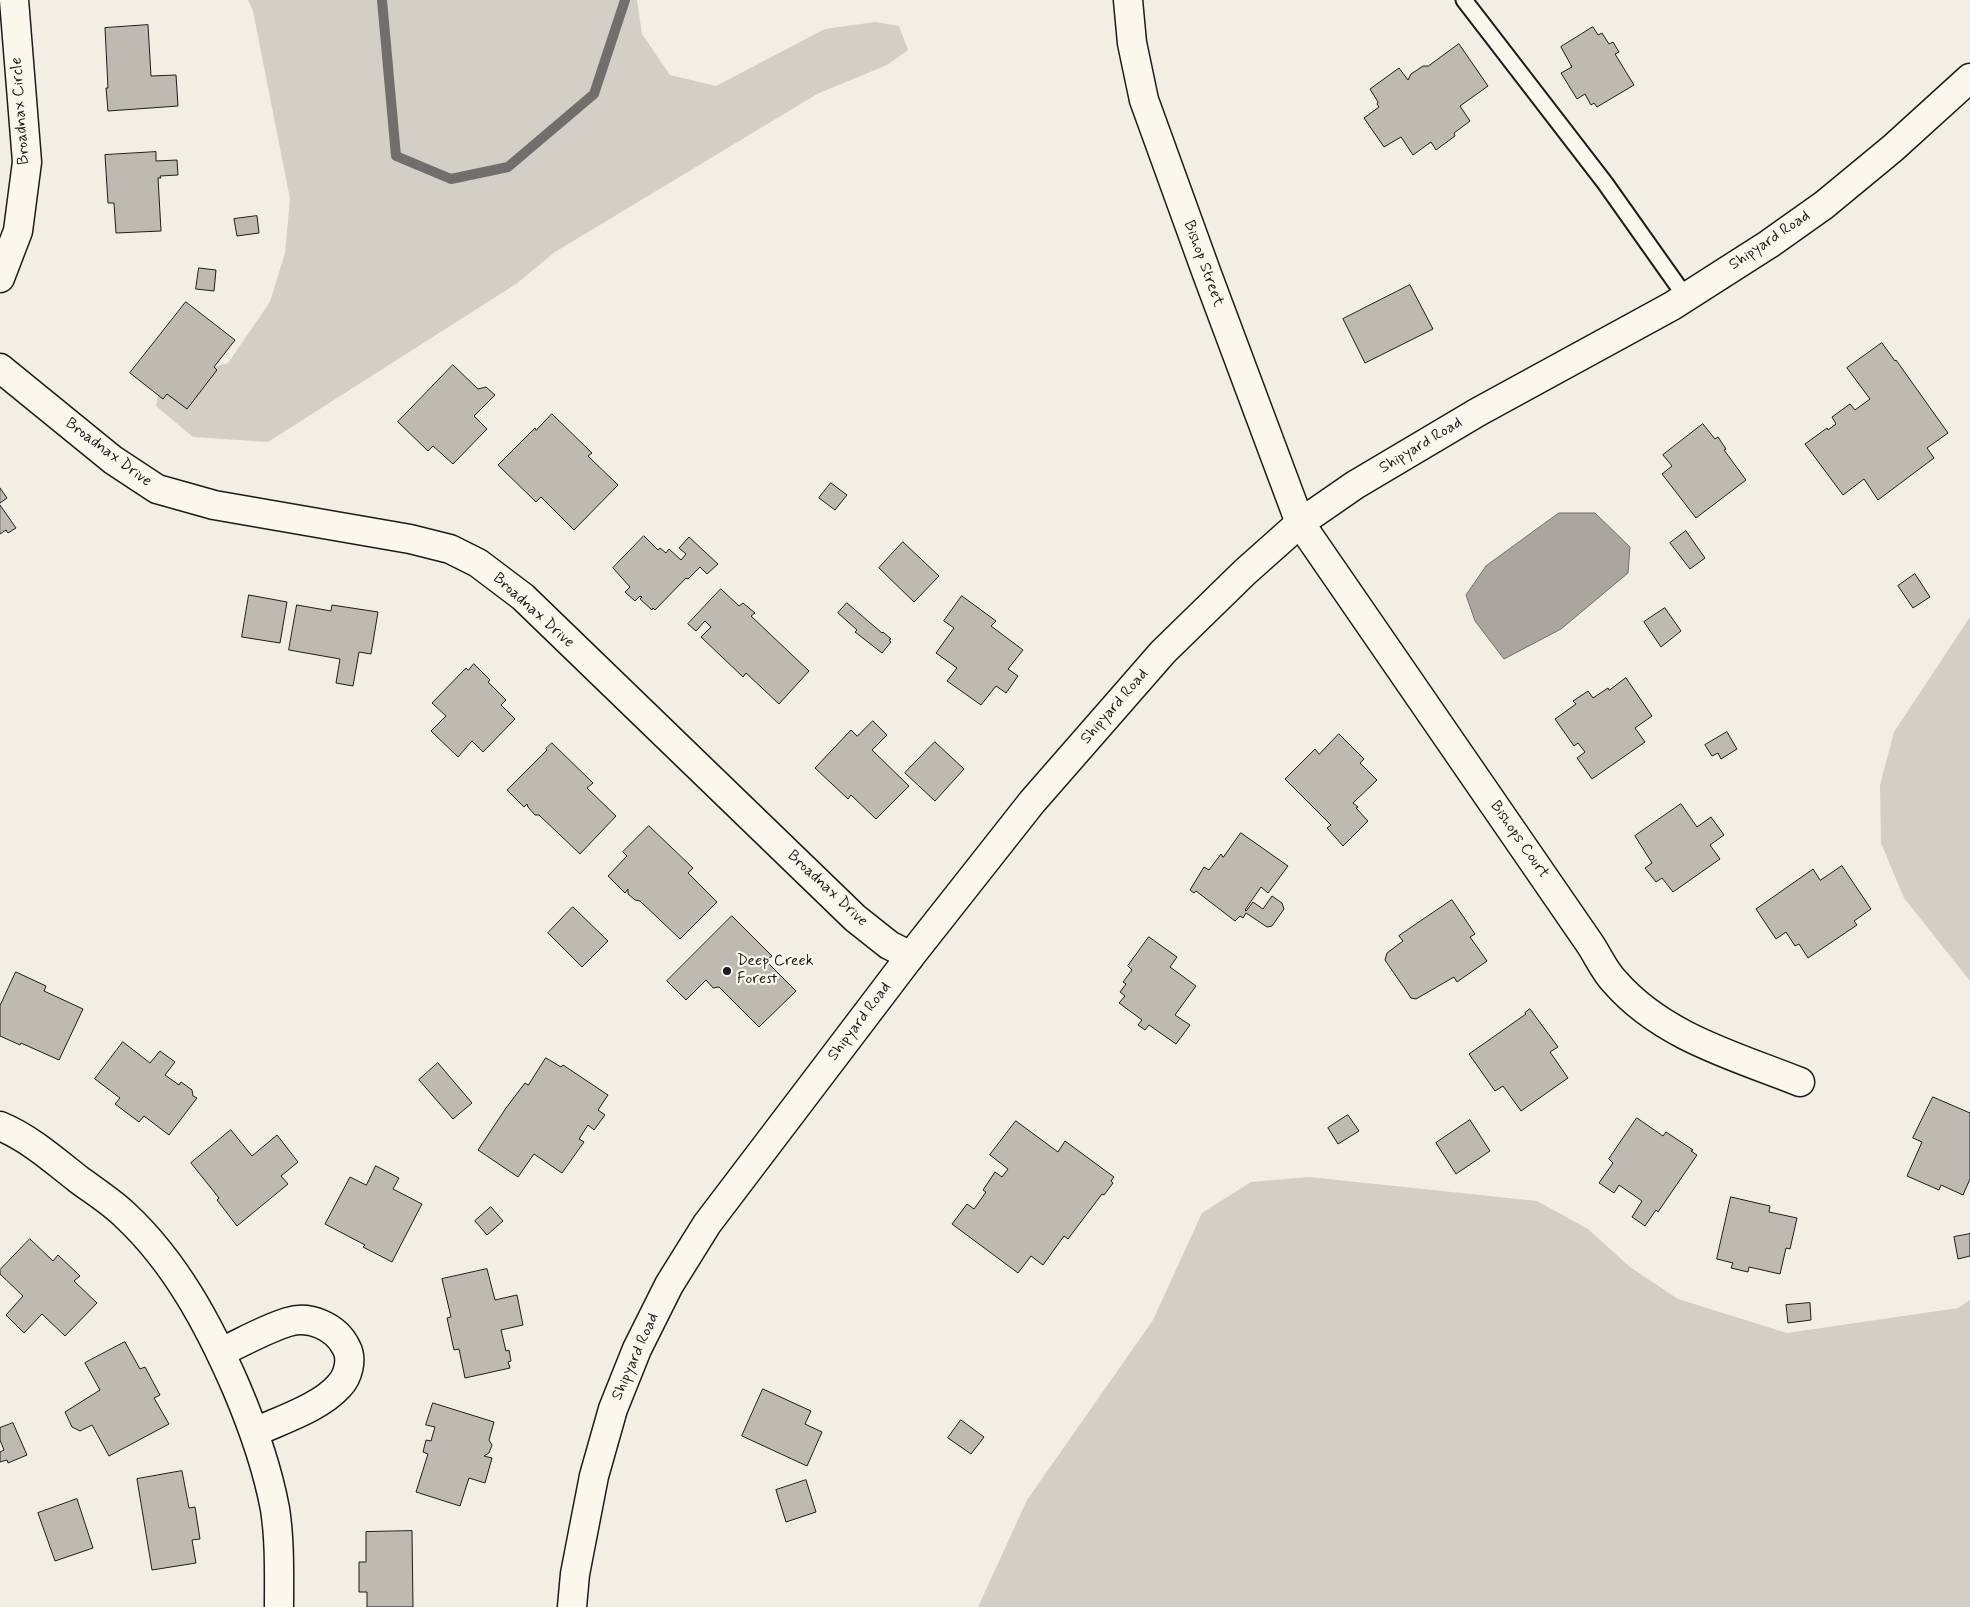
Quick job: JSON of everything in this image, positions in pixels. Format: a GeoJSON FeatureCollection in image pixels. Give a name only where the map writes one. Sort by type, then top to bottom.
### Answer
{"type":"FeatureCollection","features":[{"type":"Feature","properties":{"kind":"street","name":"Broadnax Circle"},"geometry":{"type":"LineString","coordinates":[[0,278],[18,231],[27,162],[14,0]]}},
{"type":"Feature","properties":{"kind":"street","name":"Bishop Street"},"geometry":{"type":"LineString","coordinates":[[1128,0],[1132,43],[1144,100],[1300,523]]}},
{"type":"Feature","properties":{"kind":"street","name":"Shipyard Road"},"geometry":{"type":"LineString","coordinates":[[572,1607],[575,1574],[594,1476],[613,1409],[637,1349],[669,1285],[707,1224],[908,958],[1032,802],[1163,652],[1245,572],[1300,523],[1355,485],[1478,412],[1672,306],[1769,244],[1824,205],[1893,148],[1970,78]]}},
{"type":"Feature","properties":{"kind":"street","name":"Broadnax Drive"},"geometry":{"type":"LineString","coordinates":[[0,368],[113,460],[157,489],[214,505],[410,539],[450,549],[478,563],[523,597],[855,918],[889,946],[899,950],[908,958]]}},
{"type":"Feature","properties":{"kind":"street","name":"Bishops Court"},"geometry":{"type":"LineString","coordinates":[[1300,523],[1585,936],[1614,982],[1646,1012],[1683,1036],[1800,1082]]}},
{"type":"Feature","properties":{"kind":"street"},"geometry":{"type":"LineString","coordinates":[[0,1126],[10,1130],[50,1157],[126,1216],[158,1251],[186,1289],[210,1328],[255,1432],[266,1465],[275,1510],[279,1559],[279,1607]]}},
{"type":"Feature","properties":{"kind":"street"},"geometry":{"type":"LineString","coordinates":[[221,1352],[289,1322],[313,1321],[336,1333],[348,1349],[349,1368],[340,1386],[318,1403],[255,1432]]}},
{"type":"Feature","properties":{"kind":"lane"},"geometry":{"type":"LineString","coordinates":[[1464,0],[1606,183],[1685,296]]}},
{"type":"Feature","properties":{"kind":"shaded area"},"geometry":{"type":"Polygon","coordinates":[[[248,0],[637,0],[642,34],[670,75],[716,86],[825,29],[875,22],[899,26],[908,50],[887,65],[817,94],[555,252],[516,284],[268,442],[193,437],[156,406],[160,382],[228,363],[270,302],[285,253],[290,199],[253,11],[248,0]]]}},
{"type":"Feature","properties":{"kind":"shaded area"},"geometry":{"type":"Polygon","coordinates":[[[1559,513],[1595,513],[1630,547],[1628,573],[1561,629],[1504,659],[1475,621],[1466,595],[1486,566],[1559,513]]]}},
{"type":"Feature","properties":{"kind":"shaded area"},"geometry":{"type":"Polygon","coordinates":[[[1970,617],[1970,981],[1904,898],[1881,843],[1880,785],[1894,732],[1970,617]]]}},
{"type":"Feature","properties":{"kind":"shaded area"},"geometry":{"type":"Polygon","coordinates":[[[1309,1177],[1537,1201],[1588,1229],[1630,1267],[1678,1299],[1787,1333],[1958,1308],[1970,1300],[1970,1607],[978,1607],[1027,1500],[1153,1320],[1202,1213],[1251,1182],[1309,1177]]]}},
{"type":"Feature","properties":{"kind":"building"},"geometry":{"type":"Polygon","coordinates":[[[148,25],[151,76],[176,75],[178,106],[108,111],[105,28],[148,25]]]}},
{"type":"Feature","properties":{"kind":"building"},"geometry":{"type":"Polygon","coordinates":[[[1593,27],[1598,35],[1602,33],[1609,44],[1613,42],[1619,52],[1615,54],[1634,85],[1597,107],[1594,103],[1591,105],[1585,94],[1577,99],[1561,73],[1572,67],[1561,47],[1593,27]]]}},
{"type":"Feature","properties":{"kind":"building"},"geometry":{"type":"Polygon","coordinates":[[[1459,44],[1488,86],[1460,106],[1470,121],[1454,133],[1455,136],[1436,150],[1431,142],[1413,155],[1401,137],[1384,147],[1364,118],[1379,107],[1370,89],[1399,68],[1408,80],[1411,74],[1423,66],[1428,66],[1459,44]]]}},
{"type":"Feature","properties":{"kind":"building"},"geometry":{"type":"Polygon","coordinates":[[[156,152],[156,161],[177,160],[178,175],[160,176],[161,178],[158,178],[161,231],[116,233],[114,203],[108,203],[105,155],[156,152]]]}},
{"type":"Feature","properties":{"kind":"building"},"geometry":{"type":"Polygon","coordinates":[[[257,216],[259,233],[237,236],[234,219],[257,216]]]}},
{"type":"Feature","properties":{"kind":"building"},"geometry":{"type":"Polygon","coordinates":[[[199,268],[216,270],[214,291],[196,289],[199,268]]]}},
{"type":"Feature","properties":{"kind":"building"},"geometry":{"type":"Polygon","coordinates":[[[1410,285],[1433,329],[1365,363],[1343,319],[1410,285]]]}},
{"type":"Feature","properties":{"kind":"building"},"geometry":{"type":"Polygon","coordinates":[[[186,302],[235,340],[214,367],[217,370],[187,409],[167,394],[163,399],[130,373],[186,302]]]}},
{"type":"Feature","properties":{"kind":"building"},"geometry":{"type":"Polygon","coordinates":[[[1882,343],[1948,433],[1927,448],[1934,458],[1878,500],[1864,479],[1843,495],[1805,444],[1827,428],[1828,430],[1836,424],[1832,417],[1850,404],[1855,410],[1870,399],[1847,368],[1882,343]]]}},
{"type":"Feature","properties":{"kind":"building"},"geometry":{"type":"Polygon","coordinates":[[[453,365],[478,389],[486,387],[495,395],[474,416],[487,429],[453,464],[433,446],[428,451],[398,422],[453,365]]]}},
{"type":"Feature","properties":{"kind":"building"},"geometry":{"type":"Polygon","coordinates":[[[552,414],[592,453],[588,456],[618,485],[574,530],[541,497],[536,502],[498,465],[552,414]]]}},
{"type":"Feature","properties":{"kind":"building"},"geometry":{"type":"Polygon","coordinates":[[[1703,424],[1715,439],[1718,437],[1726,449],[1724,450],[1746,480],[1696,518],[1662,474],[1672,466],[1663,455],[1703,424]]]}},
{"type":"Feature","properties":{"kind":"building"},"geometry":{"type":"Polygon","coordinates":[[[831,483],[847,495],[835,510],[819,498],[831,483]]]}},
{"type":"Feature","properties":{"kind":"building"},"geometry":{"type":"Polygon","coordinates":[[[0,488],[7,498],[0,503],[0,488]]]}},
{"type":"Feature","properties":{"kind":"building"},"geometry":{"type":"Polygon","coordinates":[[[0,505],[16,528],[8,533],[6,530],[0,534],[0,505]]]}},
{"type":"Feature","properties":{"kind":"building"},"geometry":{"type":"Polygon","coordinates":[[[1686,531],[1705,558],[1690,569],[1670,543],[1686,531]]]}},
{"type":"Feature","properties":{"kind":"building"},"geometry":{"type":"Polygon","coordinates":[[[644,536],[658,550],[660,548],[666,553],[669,549],[681,560],[686,554],[679,548],[689,537],[718,564],[707,574],[700,567],[688,579],[686,578],[655,610],[653,608],[652,610],[640,599],[642,597],[640,596],[635,601],[625,592],[630,587],[613,568],[644,536]]]}},
{"type":"Feature","properties":{"kind":"building"},"geometry":{"type":"Polygon","coordinates":[[[903,542],[939,576],[914,602],[879,568],[903,542]]]}},
{"type":"Feature","properties":{"kind":"building"},"geometry":{"type":"Polygon","coordinates":[[[1915,574],[1930,597],[1913,608],[1898,586],[1915,574]]]}},
{"type":"Feature","properties":{"kind":"building"},"geometry":{"type":"Polygon","coordinates":[[[721,589],[739,606],[743,603],[755,613],[751,616],[809,671],[779,704],[746,673],[743,677],[701,637],[711,627],[705,621],[696,631],[688,624],[721,589]]]}},
{"type":"Feature","properties":{"kind":"building"},"geometry":{"type":"Polygon","coordinates":[[[249,595],[287,602],[280,643],[242,637],[249,595]]]}},
{"type":"Feature","properties":{"kind":"building"},"geometry":{"type":"Polygon","coordinates":[[[962,596],[996,621],[991,626],[1023,650],[1008,669],[1018,676],[1006,693],[996,686],[981,705],[947,681],[957,668],[936,653],[954,628],[944,621],[962,596]]]}},
{"type":"Feature","properties":{"kind":"building"},"geometry":{"type":"Polygon","coordinates":[[[847,603],[891,639],[889,640],[891,642],[882,653],[855,632],[857,630],[838,613],[847,603]]]}},
{"type":"Feature","properties":{"kind":"building"},"geometry":{"type":"Polygon","coordinates":[[[297,605],[331,611],[332,605],[378,612],[371,654],[359,652],[353,686],[336,683],[340,659],[289,650],[297,605]]]}},
{"type":"Feature","properties":{"kind":"building"},"geometry":{"type":"Polygon","coordinates":[[[1665,608],[1681,631],[1661,647],[1644,622],[1665,608]]]}},
{"type":"Feature","properties":{"kind":"building"},"geometry":{"type":"Polygon","coordinates":[[[474,664],[506,700],[501,705],[515,719],[483,752],[472,741],[458,757],[431,731],[446,716],[432,703],[466,668],[468,670],[474,664]]]}},
{"type":"Feature","properties":{"kind":"building"},"geometry":{"type":"Polygon","coordinates":[[[1626,678],[1652,716],[1635,728],[1645,742],[1592,779],[1577,758],[1585,752],[1578,743],[1574,746],[1555,719],[1576,704],[1573,701],[1588,691],[1593,698],[1626,678]]]}},
{"type":"Feature","properties":{"kind":"building"},"geometry":{"type":"Polygon","coordinates":[[[873,721],[887,735],[872,750],[909,786],[876,819],[851,795],[848,799],[815,768],[851,730],[857,736],[873,721]]]}},
{"type":"Feature","properties":{"kind":"building"},"geometry":{"type":"Polygon","coordinates":[[[1727,732],[1737,749],[1721,759],[1718,753],[1712,756],[1705,745],[1727,732]]]}},
{"type":"Feature","properties":{"kind":"building"},"geometry":{"type":"Polygon","coordinates":[[[1339,734],[1364,759],[1360,763],[1377,780],[1353,803],[1368,821],[1343,846],[1327,828],[1331,825],[1285,779],[1315,749],[1319,754],[1339,734]]]}},
{"type":"Feature","properties":{"kind":"building"},"geometry":{"type":"Polygon","coordinates":[[[935,742],[964,769],[935,801],[905,773],[935,742]]]}},
{"type":"Feature","properties":{"kind":"building"},"geometry":{"type":"Polygon","coordinates":[[[552,743],[593,783],[587,788],[616,816],[580,854],[539,815],[535,815],[527,804],[524,807],[507,790],[552,743]]]}},
{"type":"Feature","properties":{"kind":"building"},"geometry":{"type":"Polygon","coordinates":[[[1681,804],[1697,827],[1711,817],[1724,835],[1710,845],[1720,859],[1673,892],[1662,878],[1656,882],[1645,868],[1652,863],[1635,836],[1681,804]]]}},
{"type":"Feature","properties":{"kind":"building"},"geometry":{"type":"Polygon","coordinates":[[[649,826],[693,868],[688,873],[717,902],[680,939],[640,901],[635,900],[628,894],[628,889],[625,893],[608,876],[627,856],[623,852],[649,826]]]}},
{"type":"Feature","properties":{"kind":"building"},"geometry":{"type":"Polygon","coordinates":[[[1241,833],[1288,866],[1268,893],[1261,887],[1245,910],[1253,902],[1263,909],[1272,896],[1282,903],[1284,909],[1272,926],[1267,927],[1246,913],[1243,918],[1240,916],[1235,921],[1196,891],[1194,893],[1190,890],[1204,867],[1209,870],[1221,854],[1223,857],[1241,833]]]}},
{"type":"Feature","properties":{"kind":"building"},"geometry":{"type":"Polygon","coordinates":[[[1842,866],[1871,909],[1854,921],[1857,925],[1808,958],[1799,944],[1795,946],[1786,932],[1776,939],[1756,909],[1813,869],[1820,880],[1842,866]]]}},
{"type":"Feature","properties":{"kind":"building"},"geometry":{"type":"Polygon","coordinates":[[[1452,900],[1475,934],[1470,937],[1487,961],[1457,982],[1454,977],[1416,999],[1411,998],[1385,960],[1387,953],[1403,941],[1399,936],[1452,900]]]}},
{"type":"Feature","properties":{"kind":"building"},"geometry":{"type":"Polygon","coordinates":[[[573,907],[608,941],[582,967],[548,933],[573,907]]]}},
{"type":"Feature","properties":{"kind":"building","name":"Deep Creek Forest"},"geometry":{"type":"Polygon","coordinates":[[[732,916],[772,956],[766,961],[796,991],[759,1027],[719,987],[713,988],[706,980],[686,1000],[667,981],[732,916]]]}},
{"type":"Feature","properties":{"kind":"building"},"geometry":{"type":"Polygon","coordinates":[[[1149,937],[1177,957],[1170,967],[1196,986],[1175,1015],[1190,1025],[1176,1044],[1149,1025],[1145,1030],[1138,1025],[1142,1020],[1119,1003],[1125,996],[1120,992],[1126,984],[1123,982],[1132,970],[1128,966],[1149,937]]]}},
{"type":"Feature","properties":{"kind":"building"},"geometry":{"type":"Polygon","coordinates":[[[16,972],[46,986],[44,991],[83,1009],[59,1060],[0,1036],[0,1006],[16,972]]]}},
{"type":"Feature","properties":{"kind":"building"},"geometry":{"type":"Polygon","coordinates":[[[1530,1009],[1558,1047],[1550,1052],[1568,1078],[1521,1111],[1503,1086],[1495,1091],[1469,1054],[1526,1014],[1530,1009]]]}},
{"type":"Feature","properties":{"kind":"building"},"geometry":{"type":"Polygon","coordinates":[[[123,1042],[150,1063],[160,1051],[175,1062],[165,1075],[179,1085],[181,1082],[192,1090],[193,1096],[197,1098],[169,1135],[144,1116],[139,1122],[115,1104],[120,1098],[95,1079],[123,1042]]]}},
{"type":"Feature","properties":{"kind":"building"},"geometry":{"type":"Polygon","coordinates":[[[546,1058],[561,1067],[563,1065],[608,1095],[598,1110],[605,1115],[594,1130],[588,1125],[579,1139],[584,1142],[562,1173],[534,1154],[518,1177],[478,1150],[506,1108],[525,1083],[528,1085],[546,1058]]]}},
{"type":"Feature","properties":{"kind":"building"},"geometry":{"type":"Polygon","coordinates":[[[438,1063],[472,1103],[453,1119],[419,1080],[438,1063]]]}},
{"type":"Feature","properties":{"kind":"building"},"geometry":{"type":"Polygon","coordinates":[[[1933,1097],[1970,1113],[1970,1179],[1963,1195],[1941,1185],[1939,1190],[1907,1176],[1922,1142],[1913,1138],[1933,1097]]]}},
{"type":"Feature","properties":{"kind":"building"},"geometry":{"type":"Polygon","coordinates":[[[1348,1115],[1359,1131],[1338,1144],[1328,1128],[1348,1115]]]}},
{"type":"Feature","properties":{"kind":"building"},"geometry":{"type":"Polygon","coordinates":[[[1637,1118],[1663,1136],[1666,1132],[1693,1150],[1691,1151],[1697,1155],[1658,1212],[1656,1210],[1645,1226],[1632,1217],[1642,1201],[1619,1185],[1614,1193],[1599,1183],[1613,1163],[1609,1159],[1637,1118]]]}},
{"type":"Feature","properties":{"kind":"building"},"geometry":{"type":"Polygon","coordinates":[[[1470,1120],[1490,1151],[1456,1174],[1436,1143],[1470,1120]]]}},
{"type":"Feature","properties":{"kind":"building"},"geometry":{"type":"Polygon","coordinates":[[[1016,1121],[1058,1152],[1065,1141],[1114,1177],[1111,1181],[1113,1183],[1104,1195],[1102,1194],[1068,1239],[1064,1236],[1043,1265],[1031,1256],[1018,1273],[952,1224],[967,1204],[974,1209],[986,1192],[983,1190],[995,1172],[1002,1177],[1008,1169],[990,1155],[1016,1121]]]}},
{"type":"Feature","properties":{"kind":"building"},"geometry":{"type":"Polygon","coordinates":[[[231,1130],[252,1156],[277,1135],[298,1162],[281,1176],[288,1184],[237,1226],[217,1200],[219,1198],[191,1163],[231,1130]]]}},
{"type":"Feature","properties":{"kind":"building"},"geometry":{"type":"Polygon","coordinates":[[[376,1166],[399,1178],[393,1189],[422,1204],[392,1262],[325,1224],[350,1177],[366,1185],[376,1166]]]}},
{"type":"Feature","properties":{"kind":"building"},"geometry":{"type":"Polygon","coordinates":[[[1731,1197],[1770,1206],[1769,1212],[1797,1218],[1790,1249],[1786,1248],[1780,1274],[1749,1267],[1748,1272],[1731,1268],[1733,1263],[1717,1259],[1731,1197]]]}},
{"type":"Feature","properties":{"kind":"building"},"geometry":{"type":"Polygon","coordinates":[[[491,1207],[503,1221],[487,1235],[475,1221],[491,1207]]]}},
{"type":"Feature","properties":{"kind":"building"},"geometry":{"type":"Polygon","coordinates":[[[1970,1234],[1970,1256],[1958,1259],[1954,1237],[1970,1234]]]}},
{"type":"Feature","properties":{"kind":"building"},"geometry":{"type":"Polygon","coordinates":[[[30,1239],[53,1261],[58,1255],[80,1276],[74,1281],[97,1303],[65,1336],[42,1314],[24,1333],[6,1315],[23,1296],[0,1274],[0,1270],[30,1239]]]}},
{"type":"Feature","properties":{"kind":"building"},"geometry":{"type":"Polygon","coordinates":[[[487,1269],[495,1300],[517,1295],[523,1325],[501,1330],[506,1351],[509,1350],[511,1361],[508,1362],[510,1368],[465,1378],[459,1349],[454,1350],[447,1318],[451,1317],[442,1279],[487,1269]]]}},
{"type":"Feature","properties":{"kind":"building"},"geometry":{"type":"Polygon","coordinates":[[[1810,1303],[1811,1320],[1788,1323],[1786,1305],[1810,1303]]]}},
{"type":"Feature","properties":{"kind":"building"},"geometry":{"type":"Polygon","coordinates":[[[125,1342],[140,1369],[145,1367],[160,1395],[154,1398],[169,1424],[109,1456],[92,1425],[80,1431],[72,1427],[65,1412],[100,1390],[85,1363],[125,1342]]]}},
{"type":"Feature","properties":{"kind":"building"},"geometry":{"type":"Polygon","coordinates":[[[763,1389],[811,1411],[805,1424],[822,1432],[807,1466],[742,1436],[763,1389]]]}},
{"type":"Feature","properties":{"kind":"building"},"geometry":{"type":"Polygon","coordinates":[[[433,1403],[494,1422],[489,1440],[492,1445],[489,1453],[484,1456],[492,1458],[485,1483],[469,1478],[460,1506],[416,1492],[428,1454],[423,1452],[426,1440],[431,1441],[435,1427],[426,1425],[433,1403]]]}},
{"type":"Feature","properties":{"kind":"building"},"geometry":{"type":"Polygon","coordinates":[[[961,1420],[984,1437],[971,1454],[948,1438],[961,1420]]]}},
{"type":"Feature","properties":{"kind":"building"},"geometry":{"type":"Polygon","coordinates":[[[13,1423],[27,1455],[8,1463],[7,1460],[0,1462],[0,1452],[4,1450],[0,1440],[0,1428],[13,1423]]]}},
{"type":"Feature","properties":{"kind":"building"},"geometry":{"type":"Polygon","coordinates":[[[182,1471],[189,1508],[195,1507],[200,1539],[192,1540],[196,1563],[152,1570],[137,1479],[182,1471]]]}},
{"type":"Feature","properties":{"kind":"building"},"geometry":{"type":"Polygon","coordinates":[[[806,1480],[816,1512],[786,1522],[776,1490],[806,1480]]]}},
{"type":"Feature","properties":{"kind":"building"},"geometry":{"type":"Polygon","coordinates":[[[77,1499],[93,1548],[55,1561],[38,1513],[77,1499]]]}},
{"type":"Feature","properties":{"kind":"building"},"geometry":{"type":"Polygon","coordinates":[[[412,1531],[413,1607],[367,1607],[367,1592],[359,1592],[359,1562],[366,1562],[366,1532],[412,1531]]]}},
{"type":"Feature","properties":{"kind":"waterway"},"geometry":{"type":"LineString","coordinates":[[382,0],[396,156],[451,179],[508,167],[594,94],[625,0]]}},
{"type":"Feature","properties":{"kind":"place","name":"Deep Creek Forest"},"geometry":{"type":"Point","coordinates":[727,971]}}]}
